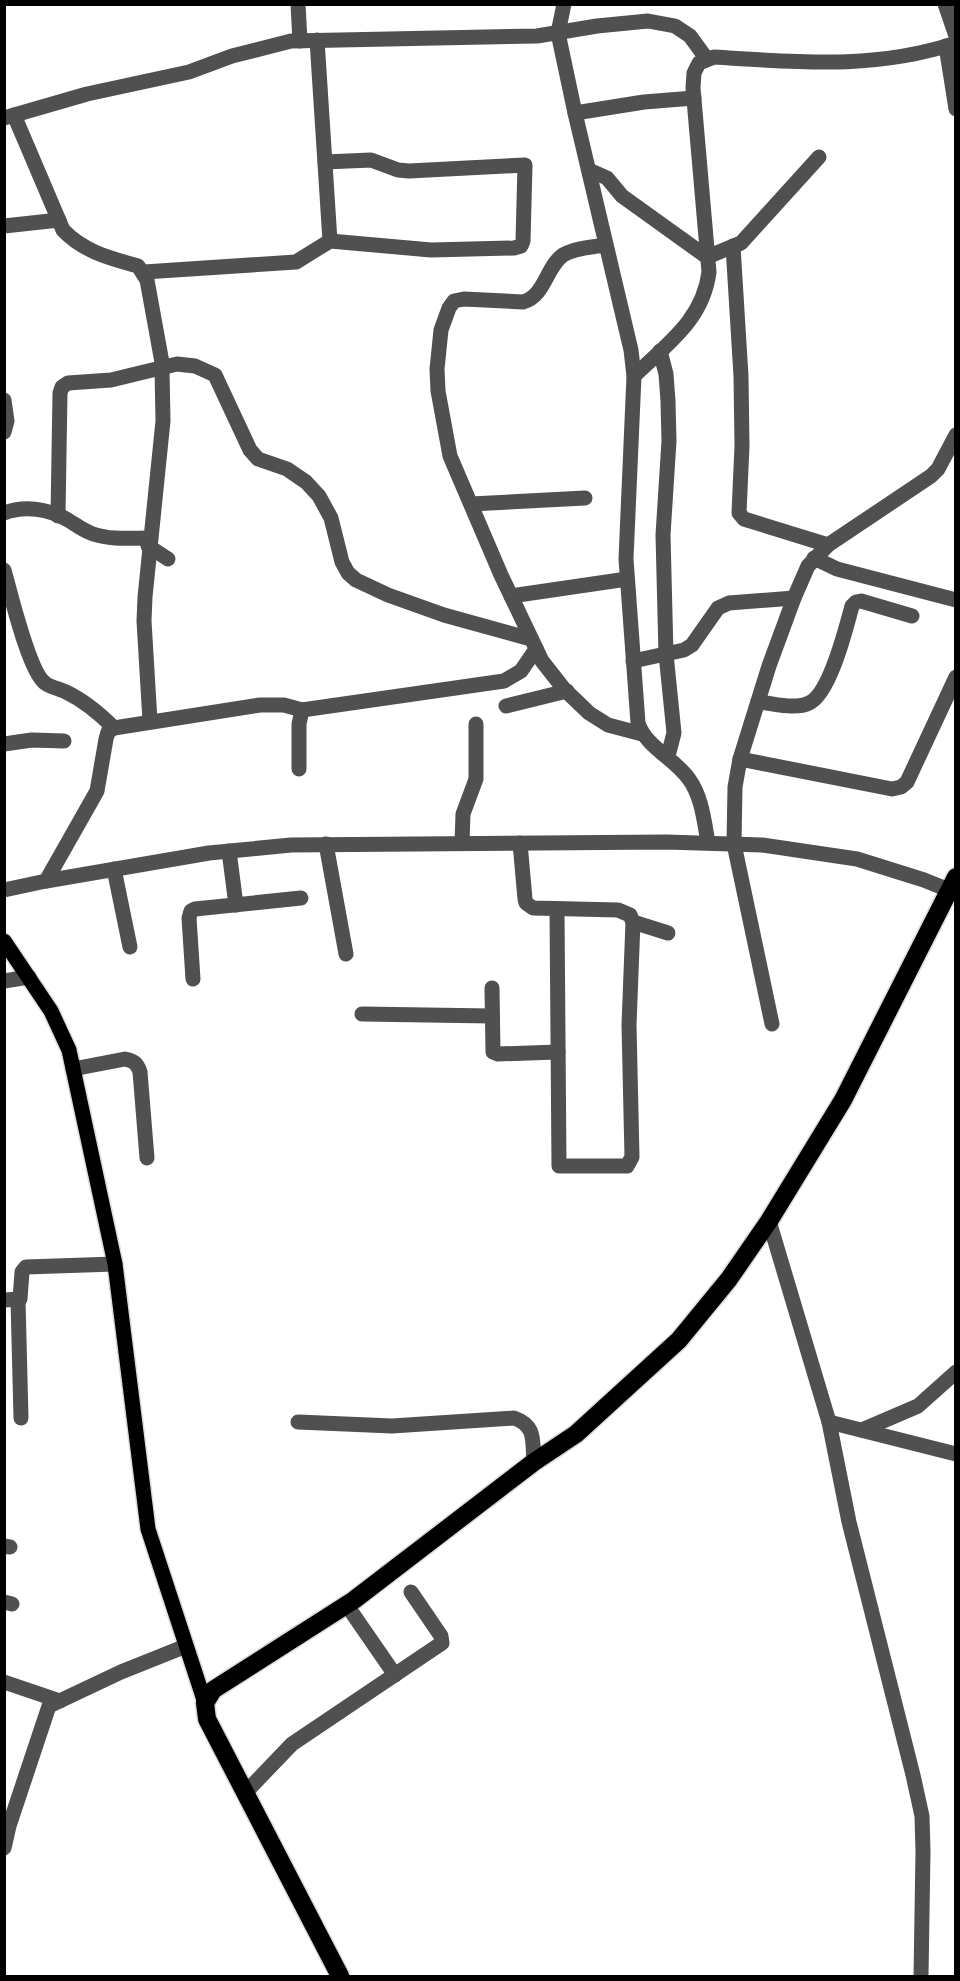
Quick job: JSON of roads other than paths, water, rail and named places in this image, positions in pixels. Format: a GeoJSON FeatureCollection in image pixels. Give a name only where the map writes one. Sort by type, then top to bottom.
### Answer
{"type":"FeatureCollection","features":[{"type":"Feature","properties":{"kind":"highway"},"geometry":{"type":"LineString","coordinates":[[340,1977],[207,1719],[205,1703],[213,1690],[346,1604],[534,1462],[576,1434],[679,1341],[729,1279],[769,1221],[843,1100],[953,886]]}},
{"type":"Feature","properties":{"kind":"main road"},"geometry":{"type":"LineString","coordinates":[[4,941],[61,1030],[69,1050],[115,1264],[148,1529],[205,1703]]}},
{"type":"Feature","properties":{"kind":"street"},"geometry":{"type":"LineString","coordinates":[[298,4],[300,41]]}},
{"type":"Feature","properties":{"kind":"street"},"geometry":{"type":"LineString","coordinates":[[564,4],[558,33],[631,350],[634,375],[629,465],[627,579],[638,723],[642,734]]}},
{"type":"Feature","properties":{"kind":"street"},"geometry":{"type":"LineString","coordinates":[[945,4],[952,41],[956,109]]}},
{"type":"Feature","properties":{"kind":"street"},"geometry":{"type":"LineString","coordinates":[[150,721],[144,621],[149,542],[163,421],[163,369],[147,280],[144,272],[138,266],[93,252],[75,243],[63,230],[9,117],[87,94],[189,72],[265,47],[300,41],[537,36],[597,26],[648,21],[675,26],[690,36],[706,58]]}},
{"type":"Feature","properties":{"kind":"street"},"geometry":{"type":"LineString","coordinates":[[317,40],[330,241]]}},
{"type":"Feature","properties":{"kind":"street"},"geometry":{"type":"LineString","coordinates":[[634,375],[687,325],[700,307],[707,288],[707,257],[694,98],[694,73],[699,63],[706,58],[714,57],[825,64],[884,60],[928,52],[952,41]]}},
{"type":"Feature","properties":{"kind":"street"},"geometry":{"type":"LineString","coordinates":[[575,113],[644,102],[694,98]]}},
{"type":"Feature","properties":{"kind":"street"},"geometry":{"type":"LineString","coordinates":[[707,257],[747,237],[819,157]]}},
{"type":"Feature","properties":{"kind":"street"},"geometry":{"type":"LineString","coordinates":[[144,272],[296,262],[330,241],[431,250],[514,248],[521,246],[524,241],[525,165],[409,171],[398,170],[370,160],[325,162]]}},
{"type":"Feature","properties":{"kind":"street"},"geometry":{"type":"LineString","coordinates":[[589,170],[607,178],[622,196],[707,257]]}},
{"type":"Feature","properties":{"kind":"street"},"geometry":{"type":"LineString","coordinates":[[4,226],[59,220]]}},
{"type":"Feature","properties":{"kind":"street"},"geometry":{"type":"LineString","coordinates":[[605,245],[572,251],[561,257],[537,293],[529,300],[523,302],[464,299],[454,301],[441,330],[437,369],[438,391],[450,456],[542,661],[567,691],[589,712],[608,725],[642,734],[668,756],[690,780],[702,809],[708,842]]}},
{"type":"Feature","properties":{"kind":"street"},"geometry":{"type":"LineString","coordinates":[[733,246],[741,376],[739,513],[744,519],[828,545]]}},
{"type":"Feature","properties":{"kind":"street"},"geometry":{"type":"LineString","coordinates":[[660,351],[666,374],[669,421],[663,534],[666,654],[674,733],[668,756]]}},
{"type":"Feature","properties":{"kind":"street"},"geometry":{"type":"LineString","coordinates":[[58,516],[60,393],[62,387],[68,383],[111,380],[177,364],[195,366],[214,375],[250,450],[258,459],[287,469],[306,482],[319,496],[331,518],[342,562],[348,573],[356,580],[388,595],[534,644]]}},
{"type":"Feature","properties":{"kind":"street"},"geometry":{"type":"LineString","coordinates":[[4,400],[7,421],[4,432]]}},
{"type":"Feature","properties":{"kind":"street"},"geometry":{"type":"LineString","coordinates":[[772,1024],[734,844],[735,796],[740,759],[794,598],[808,566],[828,545],[931,476],[938,469],[956,435]]}},
{"type":"Feature","properties":{"kind":"street"},"geometry":{"type":"LineString","coordinates":[[471,504],[585,498]]}},
{"type":"Feature","properties":{"kind":"street"},"geometry":{"type":"LineString","coordinates":[[4,513],[16,509],[40,510],[58,516],[91,534],[149,542],[168,559]]}},
{"type":"Feature","properties":{"kind":"street"},"geometry":{"type":"LineString","coordinates":[[814,558],[837,569],[956,600]]}},
{"type":"Feature","properties":{"kind":"street"},"geometry":{"type":"LineString","coordinates":[[4,570],[17,619],[36,672],[44,683],[87,704],[114,728]]}},
{"type":"Feature","properties":{"kind":"street"},"geometry":{"type":"LineString","coordinates":[[511,596],[627,579]]}},
{"type":"Feature","properties":{"kind":"street"},"geometry":{"type":"LineString","coordinates":[[633,661],[684,650],[692,645],[718,608],[729,603],[794,598]]}},
{"type":"Feature","properties":{"kind":"street"},"geometry":{"type":"LineString","coordinates":[[758,702],[801,706],[811,703],[820,694],[836,658],[852,606],[856,602],[861,601],[912,616]]}},
{"type":"Feature","properties":{"kind":"street"},"geometry":{"type":"LineString","coordinates":[[46,881],[97,791],[106,739],[108,732],[114,728],[260,705],[284,705],[302,710],[504,681],[521,670],[534,644]]}},
{"type":"Feature","properties":{"kind":"street"},"geometry":{"type":"LineString","coordinates":[[740,759],[892,789],[901,788],[907,782],[956,677]]}},
{"type":"Feature","properties":{"kind":"street"},"geometry":{"type":"LineString","coordinates":[[506,706],[567,691]]}},
{"type":"Feature","properties":{"kind":"street"},"geometry":{"type":"LineString","coordinates":[[299,769],[299,724],[302,710]]}},
{"type":"Feature","properties":{"kind":"street"},"geometry":{"type":"LineString","coordinates":[[462,843],[463,814],[476,779],[476,724]]}},
{"type":"Feature","properties":{"kind":"street"},"geometry":{"type":"LineString","coordinates":[[4,744],[32,740],[64,741]]}},
{"type":"Feature","properties":{"kind":"street"},"geometry":{"type":"LineString","coordinates":[[4,890],[114,869],[229,851],[291,845],[462,843],[708,842],[762,845],[857,859],[953,886]]}},
{"type":"Feature","properties":{"kind":"street"},"geometry":{"type":"LineString","coordinates":[[520,843],[526,903],[533,909],[557,909],[618,910],[630,915],[633,922],[629,1025],[632,1157],[627,1166],[559,1166],[557,909]]}},
{"type":"Feature","properties":{"kind":"street"},"geometry":{"type":"LineString","coordinates":[[326,844],[346,954]]}},
{"type":"Feature","properties":{"kind":"street"},"geometry":{"type":"LineString","coordinates":[[229,851],[236,904]]}},
{"type":"Feature","properties":{"kind":"street"},"geometry":{"type":"LineString","coordinates":[[114,869],[130,947]]}},
{"type":"Feature","properties":{"kind":"street"},"geometry":{"type":"LineString","coordinates":[[193,979],[189,918],[191,911],[301,898]]}},
{"type":"Feature","properties":{"kind":"street"},"geometry":{"type":"LineString","coordinates":[[633,922],[669,933]]}},
{"type":"Feature","properties":{"kind":"street"},"geometry":{"type":"LineString","coordinates":[[4,981],[29,977]]}},
{"type":"Feature","properties":{"kind":"street"},"geometry":{"type":"LineString","coordinates":[[492,988],[493,1050],[496,1054],[558,1052]]}},
{"type":"Feature","properties":{"kind":"street"},"geometry":{"type":"LineString","coordinates":[[362,1014],[492,1016]]}},
{"type":"Feature","properties":{"kind":"street"},"geometry":{"type":"LineString","coordinates":[[73,1069],[125,1059],[137,1064],[140,1072],[147,1158]]}},
{"type":"Feature","properties":{"kind":"street"},"geometry":{"type":"LineString","coordinates":[[769,1221],[829,1422],[849,1522],[922,1816],[921,1977]]}},
{"type":"Feature","properties":{"kind":"street"},"geometry":{"type":"LineString","coordinates":[[21,1418],[11,1300],[21,1297],[22,1272],[26,1267],[115,1264]]}},
{"type":"Feature","properties":{"kind":"street"},"geometry":{"type":"LineString","coordinates":[[862,1430],[918,1406],[956,1372]]}},
{"type":"Feature","properties":{"kind":"street"},"geometry":{"type":"LineString","coordinates":[[298,1422],[392,1426],[514,1418],[525,1422],[531,1430],[534,1462]]}},
{"type":"Feature","properties":{"kind":"street"},"geometry":{"type":"LineString","coordinates":[[829,1422],[956,1454]]}},
{"type":"Feature","properties":{"kind":"street"},"geometry":{"type":"LineString","coordinates":[[245,1793],[292,1744],[442,1643],[441,1636],[411,1592]]}},
{"type":"Feature","properties":{"kind":"street"},"geometry":{"type":"LineString","coordinates":[[346,1604],[395,1675]]}},
{"type":"Feature","properties":{"kind":"street"},"geometry":{"type":"LineString","coordinates":[[4,1848],[7,1826],[49,1706],[121,1672],[186,1646]]}},
{"type":"Feature","properties":{"kind":"street"},"geometry":{"type":"LineString","coordinates":[[4,1682],[60,1701]]}}]}
